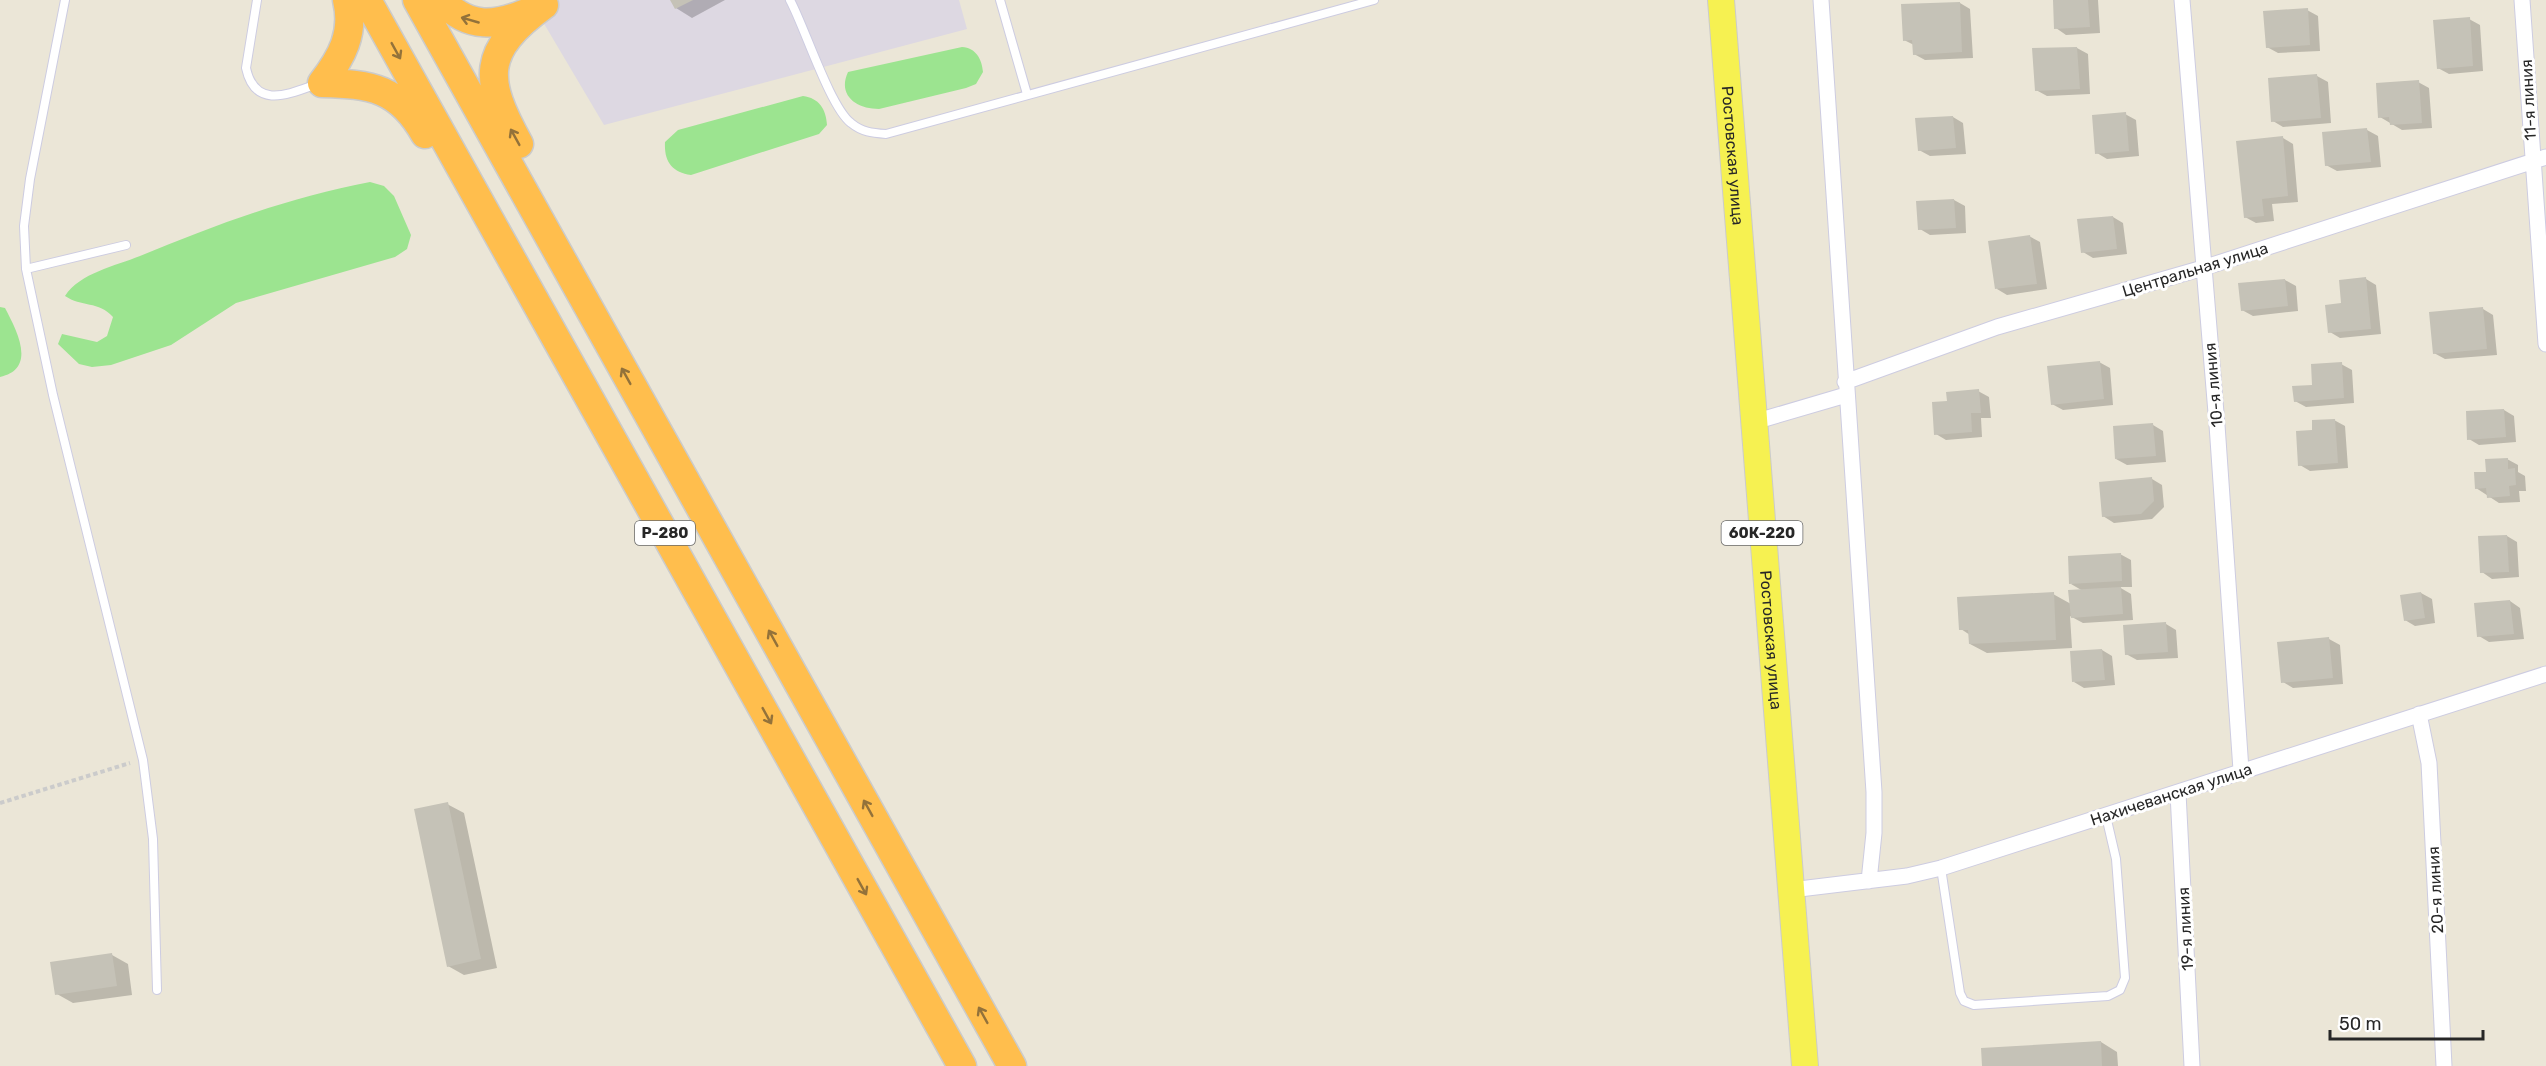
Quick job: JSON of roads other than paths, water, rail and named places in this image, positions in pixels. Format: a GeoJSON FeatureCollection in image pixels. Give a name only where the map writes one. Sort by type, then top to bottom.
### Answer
{"type":"FeatureCollection","features":[{"type":"Feature","properties":{"kind":"highway"},"geometry":{"type":"LineString","coordinates":[[347,0],[350,30],[346,44],[322,82],[363,85],[381,90],[396,98],[409,110],[431,145],[611,474],[750,685]]}},
{"type":"Feature","properties":{"kind":"highway","name":"Р-280"},"geometry":{"type":"LineString","coordinates":[[367,0],[962,1066]]}},
{"type":"Feature","properties":{"kind":"highway","name":"Р-280"},"geometry":{"type":"LineString","coordinates":[[417,0],[1012,1066]]}},
{"type":"Feature","properties":{"kind":"highway"},"geometry":{"type":"LineString","coordinates":[[441,0],[455,16],[479,23],[511,19],[549,3]]}},
{"type":"Feature","properties":{"kind":"highway"},"geometry":{"type":"LineString","coordinates":[[549,3],[516,26],[498,50],[492,77],[502,113],[657,392],[752,601]]}},
{"type":"Feature","properties":{"kind":"main road","name":"Ростовская улица"},"geometry":{"type":"LineString","coordinates":[[1721,0],[1805,1066]]}},
{"type":"Feature","properties":{"kind":"street"},"geometry":{"type":"LineString","coordinates":[[1821,0],[1845,389],[1874,792],[1874,833],[1869,881]]}},
{"type":"Feature","properties":{"kind":"street","name":"10-я линия"},"geometry":{"type":"LineString","coordinates":[[2182,0],[2217,425],[2241,770]]}},
{"type":"Feature","properties":{"kind":"street","name":"11-я линия"},"geometry":{"type":"LineString","coordinates":[[2522,0],[2539,160],[2546,344]]}},
{"type":"Feature","properties":{"kind":"street","name":"Центральная улица"},"geometry":{"type":"LineString","coordinates":[[1754,422],[1845,389],[1997,327],[2203,268],[2539,160]]}},
{"type":"Feature","properties":{"kind":"street","name":"Нахичеванская улица"},"geometry":{"type":"LineString","coordinates":[[1791,890],[1869,881],[1941,868],[2546,674]]}},
{"type":"Feature","properties":{"kind":"street","name":"20-я линия"},"geometry":{"type":"LineString","coordinates":[[2419,714],[2429,763],[2444,1066]]}},
{"type":"Feature","properties":{"kind":"street","name":"19-я линия"},"geometry":{"type":"LineString","coordinates":[[2178,793],[2192,1066]]}},
{"type":"Feature","properties":{"kind":"lane"},"geometry":{"type":"LineString","coordinates":[[65,0],[30,178],[24,226],[26,269],[142,760],[153,839],[157,990]]}},
{"type":"Feature","properties":{"kind":"lane"},"geometry":{"type":"LineString","coordinates":[[257,0],[246,68],[248,78],[268,96],[277,98],[322,82]]}},
{"type":"Feature","properties":{"kind":"lane"},"geometry":{"type":"LineString","coordinates":[[790,0],[828,86],[848,122],[871,133],[886,134],[1374,0]]}},
{"type":"Feature","properties":{"kind":"lane"},"geometry":{"type":"LineString","coordinates":[[1000,0],[1027,94]]}},
{"type":"Feature","properties":{"kind":"lane"},"geometry":{"type":"LineString","coordinates":[[26,269],[126,245]]}},
{"type":"Feature","properties":{"kind":"lane"},"geometry":{"type":"LineString","coordinates":[[1941,868],[1960,993],[1964,1001],[1974,1005],[2108,996],[2120,990],[2125,978],[2116,859],[2106,816]]}}]}
